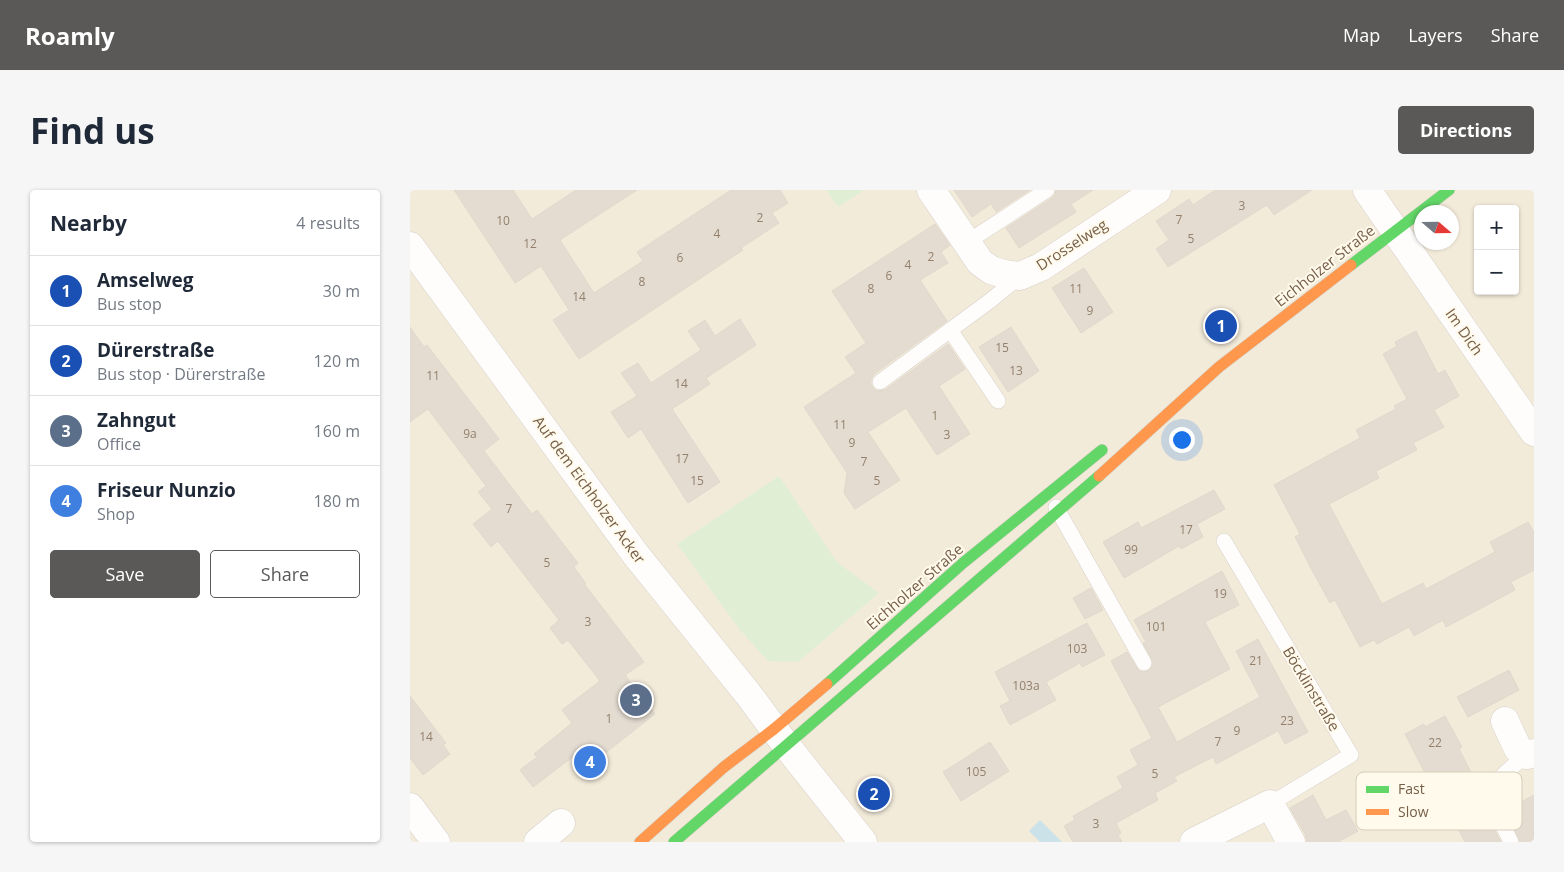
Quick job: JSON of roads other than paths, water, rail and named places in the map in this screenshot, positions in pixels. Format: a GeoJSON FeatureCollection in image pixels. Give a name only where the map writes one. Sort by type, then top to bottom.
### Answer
{"type":"FeatureCollection","features":[{"type":"Feature","properties":{"kind":"main road","name":"Eichholzer Straße"},"geometry":{"type":"LineString","coordinates":[[640,842],[724,767],[780,737],[945,610],[1092,482],[1219,367],[1449,190]]}},
{"type":"Feature","properties":{"kind":"main road","name":"Eichholzer Straße"},"geometry":{"type":"LineString","coordinates":[[1169,397],[1219,367]]}},
{"type":"Feature","properties":{"kind":"main road","name":"Eichholzer Straße"},"geometry":{"type":"LineString","coordinates":[[674,842],[780,737],[963,563],[1109,444]]}},
{"type":"Feature","properties":{"kind":"street","name":"Drosselweg"},"geometry":{"type":"LineString","coordinates":[[931,190],[980,262],[991,270],[1020,276],[1041,267],[1157,190]]}},
{"type":"Feature","properties":{"kind":"street","name":"Im Dich"},"geometry":{"type":"LineString","coordinates":[[1367,190],[1534,432]]}},
{"type":"Feature","properties":{"kind":"street","name":"Auf dem Eichholzer Acker"},"geometry":{"type":"LineString","coordinates":[[410,246],[636,555],[748,694],[863,842]]}},
{"type":"Feature","properties":{"kind":"street"},"geometry":{"type":"LineString","coordinates":[[1505,721],[1518,749],[1531,754]]}},
{"type":"Feature","properties":{"kind":"street","name":"Böcklinstraße"},"geometry":{"type":"LineString","coordinates":[[1194,842],[1270,804]]}},
{"type":"Feature","properties":{"kind":"street"},"geometry":{"type":"LineString","coordinates":[[1270,804],[1291,842]]}},
{"type":"Feature","properties":{"kind":"street"},"geometry":{"type":"LineString","coordinates":[[410,807],[436,842]]}},
{"type":"Feature","properties":{"kind":"street"},"geometry":{"type":"LineString","coordinates":[[538,842],[561,823]]}},
{"type":"Feature","properties":{"kind":"lane"},"geometry":{"type":"LineString","coordinates":[[966,243],[1047,190]]}},
{"type":"Feature","properties":{"kind":"lane"},"geometry":{"type":"LineString","coordinates":[[880,382],[991,300],[1020,276]]}},
{"type":"Feature","properties":{"kind":"lane"},"geometry":{"type":"LineString","coordinates":[[950,330],[998,401]]}},
{"type":"Feature","properties":{"kind":"lane"},"geometry":{"type":"LineString","coordinates":[[1049,492],[1144,662]]}},
{"type":"Feature","properties":{"kind":"lane","name":"Böcklinstraße"},"geometry":{"type":"LineString","coordinates":[[1224,541],[1350,755],[1270,804]]}},
{"type":"Feature","properties":{"kind":"lane"},"geometry":{"type":"LineString","coordinates":[[1508,772],[1531,754]]}},
{"type":"Feature","properties":{"kind":"lane"},"geometry":{"type":"LineString","coordinates":[[1505,830],[1511,842]]}},
{"type":"Feature","properties":{"kind":"water"},"geometry":{"type":"Polygon","coordinates":[[[1040,820],[1062,842],[1040,842],[1029,831],[1040,820]]]}},
{"type":"Feature","properties":{"kind":"place","name":"Amselweg"},"geometry":{"type":"Point","coordinates":[1221,326]}},
{"type":"Feature","properties":{"kind":"place","name":"Zahngut"},"geometry":{"type":"Point","coordinates":[636,700]}},
{"type":"Feature","properties":{"kind":"place","name":"Friseur Nunzio"},"geometry":{"type":"Point","coordinates":[590,762]}},
{"type":"Feature","properties":{"kind":"place","name":"Dürerstraße"},"geometry":{"type":"Point","coordinates":[874,794]}}]}
